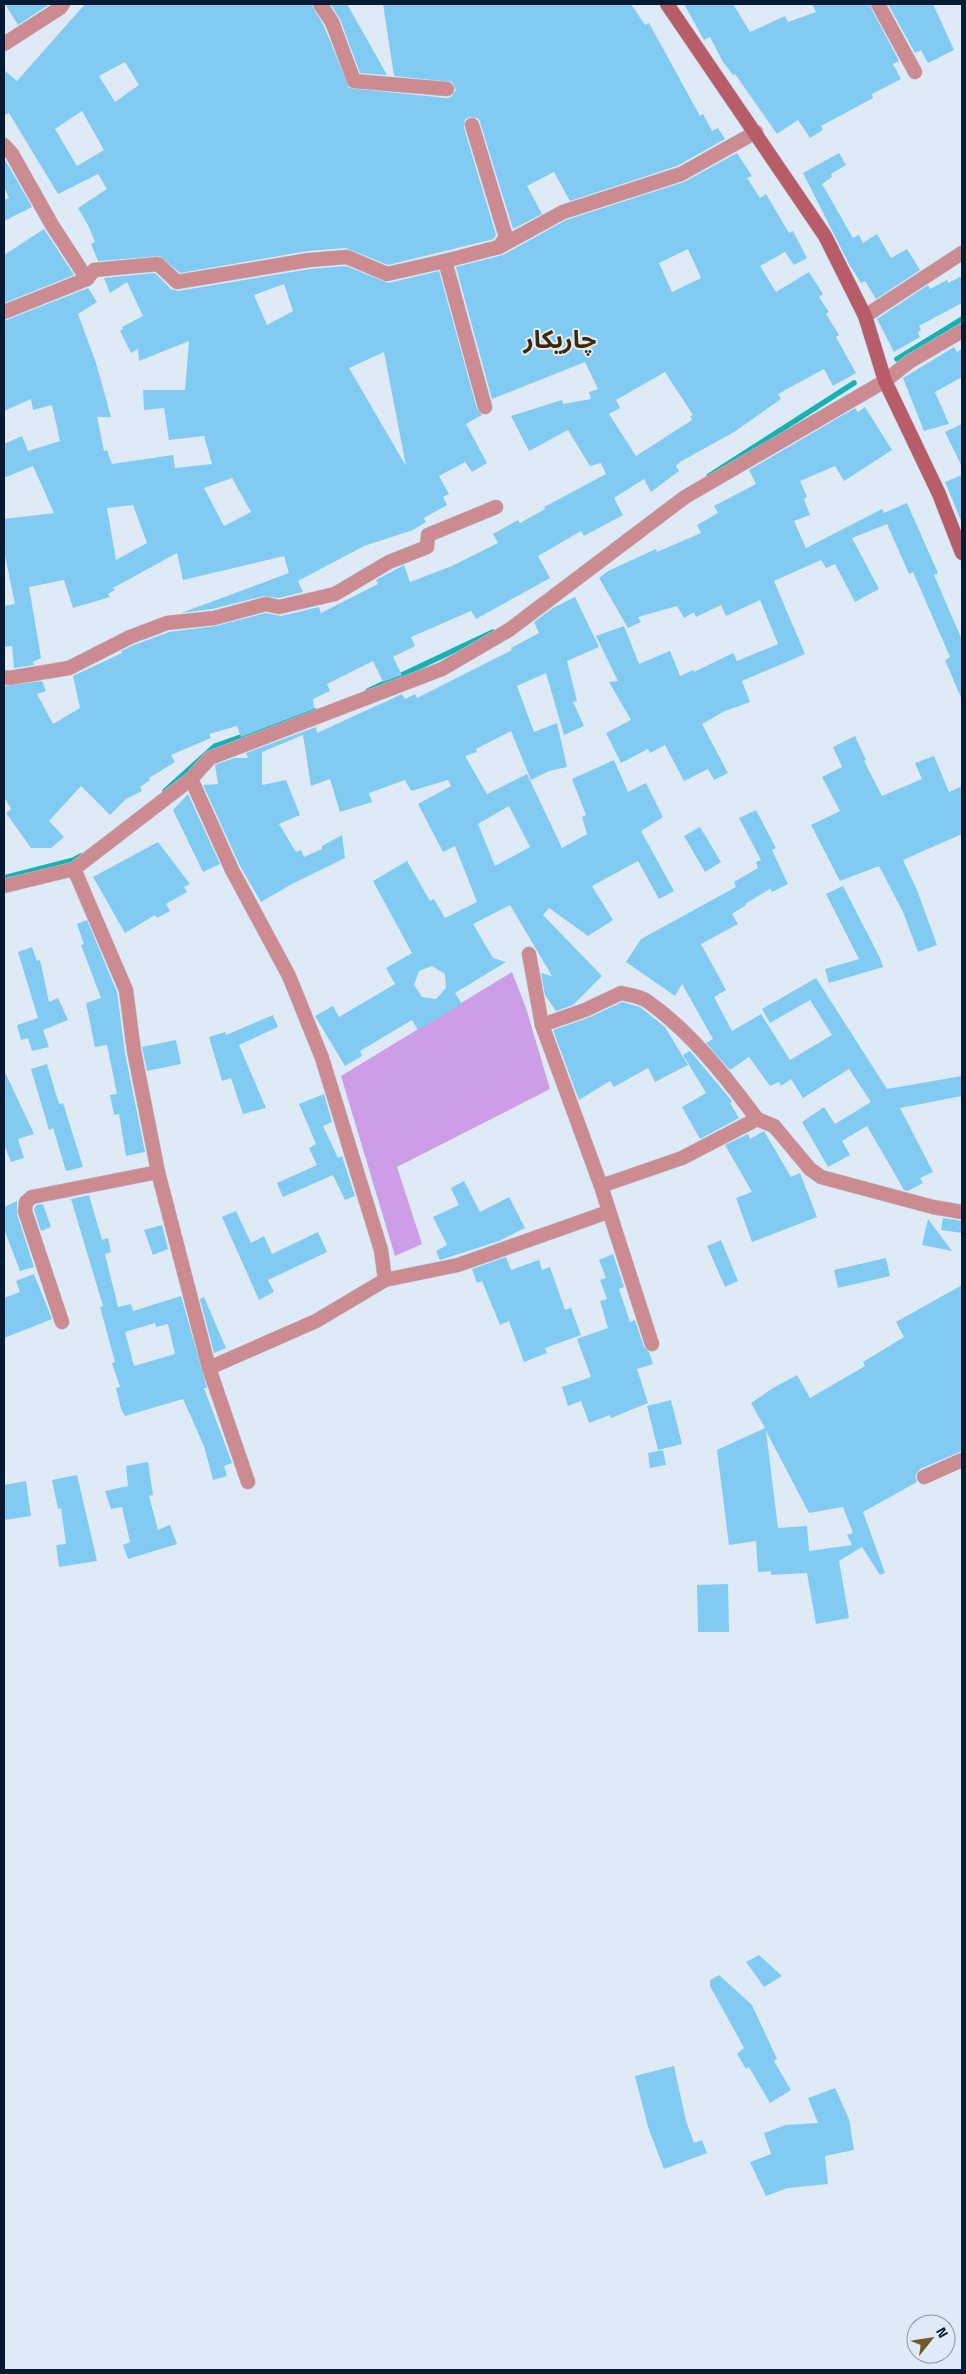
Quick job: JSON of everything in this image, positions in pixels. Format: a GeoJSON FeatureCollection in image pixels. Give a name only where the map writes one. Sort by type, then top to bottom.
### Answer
{"type":"FeatureCollection","features":[{"type":"Feature","properties":{"kind":"main road"},"geometry":{"type":"LineString","coordinates":[[667,4],[756,132],[825,236],[865,316],[884,381],[939,494],[962,553]]}},
{"type":"Feature","properties":{"kind":"street"},"geometry":{"type":"LineString","coordinates":[[4,43],[60,8],[63,4]]}},
{"type":"Feature","properties":{"kind":"street"},"geometry":{"type":"LineString","coordinates":[[320,4],[332,22],[354,81],[447,89]]}},
{"type":"Feature","properties":{"kind":"street"},"geometry":{"type":"LineString","coordinates":[[878,4],[915,72]]}},
{"type":"Feature","properties":{"kind":"street"},"geometry":{"type":"LineString","coordinates":[[472,125],[506,237],[499,247]]}},
{"type":"Feature","properties":{"kind":"street"},"geometry":{"type":"LineString","coordinates":[[4,312],[87,279],[94,270],[158,264],[177,282],[309,260],[347,257],[386,274],[445,261],[499,247],[563,212],[681,174],[756,132]]}},
{"type":"Feature","properties":{"kind":"street"},"geometry":{"type":"LineString","coordinates":[[4,145],[12,154],[52,225],[87,279]]}},
{"type":"Feature","properties":{"kind":"street"},"geometry":{"type":"LineString","coordinates":[[865,316],[962,253]]}},
{"type":"Feature","properties":{"kind":"street"},"geometry":{"type":"LineString","coordinates":[[445,261],[485,407]]}},
{"type":"Feature","properties":{"kind":"street"},"geometry":{"type":"LineString","coordinates":[[4,886],[74,869],[191,779],[210,758],[442,668],[459,659],[508,630],[685,497],[884,381],[909,362],[962,331]]}},
{"type":"Feature","properties":{"kind":"street"},"geometry":{"type":"LineString","coordinates":[[4,677],[9,678],[68,668],[130,637],[167,623],[191,622],[266,604],[279,607],[335,594],[388,562],[427,547],[428,535],[496,507]]}},
{"type":"Feature","properties":{"kind":"street"},"geometry":{"type":"LineString","coordinates":[[191,779],[232,870],[289,976],[322,1058],[381,1250],[385,1280]]}},
{"type":"Feature","properties":{"kind":"street"},"geometry":{"type":"LineString","coordinates":[[74,869],[126,990],[134,1051],[158,1172],[209,1368],[248,1482]]}},
{"type":"Feature","properties":{"kind":"street"},"geometry":{"type":"LineString","coordinates":[[529,954],[542,1025],[601,1186],[652,1344]]}},
{"type":"Feature","properties":{"kind":"street"},"geometry":{"type":"LineString","coordinates":[[542,1025],[585,1010],[622,993],[646,1000],[687,1036],[734,1088],[757,1119],[774,1126],[810,1169],[821,1177],[924,1205],[962,1212]]}},
{"type":"Feature","properties":{"kind":"street"},"geometry":{"type":"LineString","coordinates":[[601,1186],[682,1158],[757,1119]]}},
{"type":"Feature","properties":{"kind":"street"},"geometry":{"type":"LineString","coordinates":[[62,1322],[24,1211],[26,1202],[32,1197],[158,1172]]}},
{"type":"Feature","properties":{"kind":"street"},"geometry":{"type":"LineString","coordinates":[[209,1368],[316,1321],[385,1280],[458,1265],[608,1212]]}},
{"type":"Feature","properties":{"kind":"street"},"geometry":{"type":"LineString","coordinates":[[924,1478],[962,1460]]}},
{"type":"Feature","properties":{"kind":"shaded area"},"geometry":{"type":"Polygon","coordinates":[[[512,972],[526,1008],[550,1089],[397,1167],[422,1244],[395,1256],[341,1076],[512,972]]]}},
{"type":"Feature","properties":{"kind":"building"},"geometry":{"type":"Polygon","coordinates":[[[5,4],[50,4],[18,25],[5,4]]]}},
{"type":"Feature","properties":{"kind":"building"},"geometry":{"type":"Polygon","coordinates":[[[85,4],[311,4],[324,26],[349,88],[446,98],[451,97],[456,90],[452,82],[394,76],[383,4],[631,4],[645,25],[649,23],[700,116],[703,114],[712,131],[718,128],[725,139],[677,166],[570,201],[554,172],[527,186],[542,214],[513,229],[480,122],[478,118],[470,117],[465,119],[464,128],[496,235],[494,239],[388,265],[346,248],[308,251],[180,273],[160,256],[98,261],[91,244],[95,242],[78,208],[107,189],[98,174],[58,194],[9,113],[4,115],[4,70],[17,81],[85,4]],[[125,62],[99,76],[115,102],[139,85],[125,62]],[[82,111],[55,129],[77,166],[104,150],[82,111]]]}},
{"type":"Feature","properties":{"kind":"building"},"geometry":{"type":"Polygon","coordinates":[[[347,4],[387,75],[360,73],[340,19],[331,5],[347,4]]]}},
{"type":"Feature","properties":{"kind":"building"},"geometry":{"type":"Polygon","coordinates":[[[684,4],[733,4],[750,32],[785,16],[788,22],[816,12],[812,4],[869,4],[899,61],[893,64],[901,79],[872,94],[873,98],[821,126],[823,130],[810,138],[798,120],[777,134],[735,74],[733,75],[723,62],[710,37],[704,40],[684,4]]]}},
{"type":"Feature","properties":{"kind":"building"},"geometry":{"type":"Polygon","coordinates":[[[888,4],[933,4],[954,50],[928,63],[921,50],[915,53],[888,4]]]}},
{"type":"Feature","properties":{"kind":"building"},"geometry":{"type":"Polygon","coordinates":[[[737,153],[752,176],[747,178],[760,198],[766,194],[789,233],[793,231],[807,258],[794,265],[785,252],[760,266],[776,292],[809,272],[823,294],[819,297],[829,312],[826,314],[839,335],[836,337],[856,373],[833,386],[824,369],[778,394],[781,399],[734,432],[680,462],[676,466],[679,471],[651,492],[644,479],[614,498],[623,515],[584,536],[581,531],[538,556],[550,578],[476,619],[471,611],[411,637],[415,646],[393,657],[402,675],[383,682],[373,661],[327,684],[330,691],[313,699],[314,709],[241,737],[237,726],[209,734],[211,738],[171,755],[175,762],[149,778],[150,780],[140,787],[142,791],[126,799],[110,815],[81,786],[49,821],[64,837],[51,848],[31,848],[6,813],[11,809],[4,797],[4,686],[42,681],[46,691],[37,694],[53,724],[80,708],[73,676],[122,653],[121,651],[134,645],[169,632],[216,626],[266,613],[281,616],[319,607],[321,613],[378,584],[376,580],[404,565],[410,582],[452,566],[498,543],[493,534],[518,520],[520,523],[545,509],[544,507],[606,474],[601,463],[590,466],[568,430],[529,451],[511,416],[562,400],[563,404],[591,399],[589,392],[598,389],[585,362],[492,399],[456,267],[503,255],[566,220],[684,182],[737,153]],[[688,249],[659,263],[672,292],[701,278],[688,249]],[[665,372],[616,400],[620,408],[609,414],[636,456],[692,420],[690,416],[693,415],[665,372]]]}},
{"type":"Feature","properties":{"kind":"building"},"geometry":{"type":"Polygon","coordinates":[[[839,153],[846,165],[831,174],[832,177],[822,184],[853,238],[859,235],[863,243],[877,234],[891,258],[907,249],[920,270],[876,299],[865,281],[861,283],[849,264],[803,173],[839,153]]]}},
{"type":"Feature","properties":{"kind":"building"},"geometry":{"type":"Polygon","coordinates":[[[4,158],[32,207],[4,221],[4,200],[9,198],[4,187],[4,158]]]}},
{"type":"Feature","properties":{"kind":"building"},"geometry":{"type":"Polygon","coordinates":[[[44,229],[74,275],[4,303],[4,255],[44,229]]]}},
{"type":"Feature","properties":{"kind":"building"},"geometry":{"type":"Polygon","coordinates":[[[346,266],[388,283],[439,271],[477,409],[482,415],[466,424],[487,463],[472,472],[465,462],[439,476],[449,494],[443,497],[447,505],[424,518],[426,522],[413,530],[364,546],[298,581],[303,592],[279,598],[264,596],[212,609],[181,613],[289,573],[284,556],[183,580],[177,553],[113,588],[115,590],[108,594],[110,597],[73,608],[64,580],[29,587],[41,658],[33,662],[34,665],[14,668],[12,646],[4,647],[4,606],[15,604],[4,551],[4,519],[54,513],[33,466],[4,478],[4,444],[22,436],[28,451],[60,441],[52,405],[33,410],[31,399],[4,411],[4,321],[88,288],[97,302],[78,314],[96,363],[111,417],[97,417],[104,451],[107,450],[112,464],[173,455],[175,468],[212,464],[204,436],[169,440],[164,408],[144,410],[143,390],[185,390],[189,341],[139,361],[138,349],[131,353],[120,331],[123,329],[122,327],[143,316],[127,282],[110,293],[104,278],[155,273],[171,289],[178,291],[310,269],[346,266]],[[284,284],[254,295],[267,325],[293,311],[284,284]],[[384,352],[349,368],[406,466],[384,352]],[[232,478],[204,488],[224,526],[251,512],[232,478]],[[133,505],[107,508],[116,560],[147,543],[133,505]]]}},
{"type":"Feature","properties":{"kind":"building"},"geometry":{"type":"Polygon","coordinates":[[[962,276],[962,303],[919,326],[921,330],[918,332],[920,337],[894,352],[877,319],[928,285],[930,289],[947,280],[948,283],[962,276]]]}},
{"type":"Feature","properties":{"kind":"building"},"geometry":{"type":"Polygon","coordinates":[[[954,347],[957,352],[962,349],[962,377],[935,392],[949,424],[924,431],[903,378],[954,347]]]}},
{"type":"Feature","properties":{"kind":"building"},"geometry":{"type":"Polygon","coordinates":[[[865,407],[892,450],[844,481],[835,466],[800,481],[807,497],[804,499],[810,515],[794,521],[806,548],[882,509],[884,513],[907,503],[938,573],[934,575],[962,640],[962,700],[945,660],[950,657],[913,572],[909,574],[887,524],[852,538],[879,589],[855,602],[835,564],[826,568],[821,560],[774,581],[805,654],[742,681],[750,702],[725,711],[702,724],[728,773],[714,780],[708,769],[684,781],[665,745],[650,753],[648,749],[621,763],[606,733],[631,720],[609,682],[618,681],[596,636],[624,626],[639,664],[670,651],[680,676],[693,670],[694,672],[733,653],[737,661],[778,644],[760,600],[726,616],[721,605],[696,617],[694,612],[684,618],[677,606],[638,617],[641,622],[628,628],[599,578],[608,571],[656,549],[657,552],[701,533],[697,525],[718,513],[714,506],[756,484],[749,470],[855,408],[858,412],[865,407]]]}},
{"type":"Feature","properties":{"kind":"building"},"geometry":{"type":"Polygon","coordinates":[[[962,424],[962,467],[945,432],[962,424]]]}},
{"type":"Feature","properties":{"kind":"building"},"geometry":{"type":"Polygon","coordinates":[[[962,475],[962,523],[945,482],[962,475]]]}},
{"type":"Feature","properties":{"kind":"building"},"geometry":{"type":"Polygon","coordinates":[[[575,597],[599,647],[567,661],[577,701],[573,702],[584,726],[564,735],[546,673],[517,686],[534,732],[557,723],[567,767],[549,771],[531,780],[511,731],[476,749],[477,752],[465,756],[487,794],[527,774],[562,848],[587,834],[582,817],[586,815],[572,779],[614,760],[628,792],[646,783],[663,817],[641,831],[674,891],[659,899],[638,861],[592,886],[613,920],[588,936],[549,908],[543,915],[602,976],[573,1005],[556,1011],[545,995],[541,973],[552,976],[510,905],[473,924],[493,958],[506,962],[455,993],[462,1004],[418,1030],[412,1020],[360,1051],[362,1056],[345,1066],[315,1016],[333,1006],[339,1017],[395,984],[386,968],[412,953],[373,881],[407,861],[430,901],[434,899],[445,918],[477,902],[455,846],[443,852],[418,804],[451,786],[448,780],[411,791],[405,780],[369,793],[372,802],[340,812],[330,779],[311,786],[303,735],[262,752],[262,785],[286,780],[300,815],[279,824],[296,852],[301,850],[304,857],[322,849],[322,846],[342,835],[345,858],[292,884],[261,902],[240,866],[203,785],[218,784],[215,765],[234,758],[248,758],[246,753],[316,727],[317,733],[402,694],[405,699],[415,694],[417,698],[512,650],[511,648],[539,633],[534,622],[553,608],[575,597]],[[509,806],[478,824],[495,866],[530,847],[509,806]],[[432,966],[419,971],[414,985],[422,997],[436,999],[446,988],[445,974],[432,966]]]}},
{"type":"Feature","properties":{"kind":"building"},"geometry":{"type":"Polygon","coordinates":[[[855,736],[866,760],[864,761],[882,796],[922,779],[915,763],[934,756],[949,792],[962,786],[962,834],[903,860],[917,890],[937,945],[918,952],[903,912],[879,866],[840,881],[811,825],[840,811],[822,777],[842,767],[833,747],[855,736]]]}},
{"type":"Feature","properties":{"kind":"building"},"geometry":{"type":"Polygon","coordinates":[[[188,794],[220,864],[203,872],[173,810],[188,794]]]}},
{"type":"Feature","properties":{"kind":"building"},"geometry":{"type":"Polygon","coordinates":[[[756,810],[776,848],[772,850],[788,884],[772,892],[770,889],[745,904],[732,914],[738,924],[701,944],[726,990],[714,997],[732,1031],[761,1014],[790,1060],[832,1035],[810,1000],[770,1023],[762,1009],[816,978],[887,1089],[962,1076],[962,1096],[900,1108],[933,1172],[920,1178],[923,1183],[908,1191],[904,1190],[867,1126],[842,1141],[850,1155],[828,1167],[802,1122],[824,1107],[835,1124],[871,1102],[849,1069],[803,1098],[791,1079],[781,1086],[779,1082],[770,1086],[749,1057],[730,1070],[706,1043],[713,1039],[682,984],[675,996],[626,962],[641,939],[736,887],[734,882],[758,868],[756,862],[761,860],[739,818],[756,810]]]}},
{"type":"Feature","properties":{"kind":"building"},"geometry":{"type":"Polygon","coordinates":[[[700,827],[721,862],[705,872],[684,836],[700,827]]]}},
{"type":"Feature","properties":{"kind":"building"},"geometry":{"type":"Polygon","coordinates":[[[158,842],[190,884],[184,887],[187,892],[166,904],[170,911],[157,918],[155,915],[125,933],[93,877],[158,842]]]}},
{"type":"Feature","properties":{"kind":"building"},"geometry":{"type":"Polygon","coordinates":[[[843,886],[883,967],[829,983],[825,969],[859,959],[826,894],[843,886]]]}},
{"type":"Feature","properties":{"kind":"building"},"geometry":{"type":"Polygon","coordinates":[[[87,920],[117,992],[125,1053],[145,1152],[126,1156],[119,1114],[114,1115],[110,1095],[117,1094],[107,1045],[95,1047],[86,1003],[101,998],[81,945],[84,944],[77,924],[87,920]]]}},
{"type":"Feature","properties":{"kind":"building"},"geometry":{"type":"Polygon","coordinates":[[[32,947],[37,961],[40,960],[49,1002],[58,998],[68,1020],[43,1030],[49,1047],[32,1051],[28,1038],[21,1040],[17,1025],[38,1018],[18,952],[32,947]]]}},
{"type":"Feature","properties":{"kind":"building"},"geometry":{"type":"Polygon","coordinates":[[[622,1002],[640,1007],[665,1027],[688,1065],[655,1082],[648,1068],[614,1087],[610,1081],[579,1100],[553,1030],[588,1018],[622,1002]]]}},
{"type":"Feature","properties":{"kind":"building"},"geometry":{"type":"Polygon","coordinates":[[[273,1015],[278,1027],[239,1045],[266,1108],[243,1114],[231,1078],[222,1081],[209,1037],[225,1032],[226,1035],[273,1015]]]}},
{"type":"Feature","properties":{"kind":"building"},"geometry":{"type":"Polygon","coordinates":[[[176,1040],[181,1064],[147,1071],[142,1047],[176,1040]]]}},
{"type":"Feature","properties":{"kind":"building"},"geometry":{"type":"Polygon","coordinates":[[[690,1051],[732,1101],[730,1103],[739,1118],[700,1139],[682,1107],[706,1093],[683,1055],[690,1051]]]}},
{"type":"Feature","properties":{"kind":"building"},"geometry":{"type":"Polygon","coordinates":[[[47,1064],[59,1104],[63,1103],[83,1167],[66,1171],[53,1128],[49,1130],[31,1069],[47,1064]]]}},
{"type":"Feature","properties":{"kind":"building"},"geometry":{"type":"Polygon","coordinates":[[[4,1070],[34,1134],[18,1139],[24,1158],[11,1162],[4,1144],[4,1070]]]}},
{"type":"Feature","properties":{"kind":"building"},"geometry":{"type":"Polygon","coordinates":[[[324,1094],[332,1122],[323,1126],[338,1158],[342,1156],[355,1196],[345,1200],[333,1175],[283,1197],[277,1183],[317,1165],[309,1148],[316,1144],[299,1104],[324,1094]]]}},
{"type":"Feature","properties":{"kind":"building"},"geometry":{"type":"Polygon","coordinates":[[[764,1131],[791,1177],[800,1173],[817,1217],[752,1242],[736,1198],[752,1192],[725,1145],[748,1134],[750,1139],[764,1131]]]}},
{"type":"Feature","properties":{"kind":"building"},"geometry":{"type":"Polygon","coordinates":[[[464,1181],[480,1212],[509,1197],[525,1228],[499,1241],[440,1260],[436,1251],[447,1245],[433,1217],[459,1205],[451,1188],[464,1181]]]}},
{"type":"Feature","properties":{"kind":"building"},"geometry":{"type":"Polygon","coordinates":[[[89,1195],[102,1240],[108,1238],[111,1252],[105,1254],[118,1307],[131,1304],[133,1311],[181,1296],[207,1388],[204,1388],[232,1463],[224,1466],[227,1476],[213,1480],[204,1446],[183,1399],[125,1416],[121,1409],[116,1388],[120,1387],[112,1363],[115,1362],[100,1307],[103,1306],[71,1199],[89,1195]],[[155,1323],[125,1332],[134,1366],[175,1354],[168,1324],[156,1327],[155,1323]]]}},
{"type":"Feature","properties":{"kind":"building"},"geometry":{"type":"Polygon","coordinates":[[[17,1201],[17,1214],[34,1267],[20,1271],[4,1229],[4,1207],[17,1201]]]}},
{"type":"Feature","properties":{"kind":"building"},"geometry":{"type":"Polygon","coordinates":[[[43,1204],[51,1227],[41,1231],[34,1210],[36,1205],[43,1204]]]}},
{"type":"Feature","properties":{"kind":"building"},"geometry":{"type":"Polygon","coordinates":[[[236,1211],[251,1243],[264,1236],[272,1254],[318,1232],[327,1252],[268,1280],[274,1292],[259,1300],[222,1217],[236,1211]]]}},
{"type":"Feature","properties":{"kind":"building"},"geometry":{"type":"Polygon","coordinates":[[[943,1218],[962,1221],[962,1233],[941,1230],[943,1218]]]}},
{"type":"Feature","properties":{"kind":"building"},"geometry":{"type":"Polygon","coordinates":[[[928,1219],[952,1251],[922,1245],[928,1219]]]}},
{"type":"Feature","properties":{"kind":"building"},"geometry":{"type":"Polygon","coordinates":[[[162,1225],[168,1249],[153,1255],[144,1230],[162,1225]]]}},
{"type":"Feature","properties":{"kind":"building"},"geometry":{"type":"Polygon","coordinates":[[[721,1240],[738,1281],[725,1287],[707,1246],[721,1240]]]}},
{"type":"Feature","properties":{"kind":"building"},"geometry":{"type":"Polygon","coordinates":[[[613,1254],[624,1287],[619,1289],[630,1322],[635,1320],[644,1347],[649,1352],[653,1364],[637,1369],[648,1403],[611,1418],[610,1415],[589,1423],[581,1401],[568,1406],[562,1387],[591,1377],[577,1339],[608,1328],[600,1301],[607,1299],[600,1280],[606,1278],[599,1260],[613,1254]]]}},
{"type":"Feature","properties":{"kind":"building"},"geometry":{"type":"Polygon","coordinates":[[[506,1257],[511,1270],[539,1260],[542,1270],[550,1267],[565,1310],[571,1308],[581,1335],[545,1348],[547,1353],[524,1362],[509,1321],[500,1325],[482,1281],[477,1283],[472,1269],[506,1257]]]}},
{"type":"Feature","properties":{"kind":"building"},"geometry":{"type":"Polygon","coordinates":[[[886,1258],[890,1276],[838,1288],[834,1270],[886,1258]]]}},
{"type":"Feature","properties":{"kind":"building"},"geometry":{"type":"Polygon","coordinates":[[[34,1274],[52,1319],[4,1338],[4,1298],[20,1292],[16,1281],[34,1274]]]}},
{"type":"Feature","properties":{"kind":"building"},"geometry":{"type":"Polygon","coordinates":[[[962,1285],[962,1451],[920,1469],[915,1476],[917,1482],[863,1512],[885,1573],[880,1575],[862,1547],[839,1561],[849,1618],[816,1624],[807,1573],[771,1575],[771,1571],[758,1572],[756,1541],[729,1545],[717,1450],[765,1428],[751,1403],[797,1375],[810,1398],[865,1366],[863,1362],[904,1337],[896,1322],[962,1285]],[[766,1431],[778,1528],[807,1526],[809,1551],[852,1545],[847,1535],[853,1533],[843,1507],[809,1513],[766,1431]]]}},
{"type":"Feature","properties":{"kind":"building"},"geometry":{"type":"Polygon","coordinates":[[[204,1297],[226,1348],[214,1353],[200,1299],[204,1297]]]}},
{"type":"Feature","properties":{"kind":"building"},"geometry":{"type":"Polygon","coordinates":[[[671,1400],[682,1444],[658,1450],[647,1406],[671,1400]]]}},
{"type":"Feature","properties":{"kind":"building"},"geometry":{"type":"Polygon","coordinates":[[[663,1450],[666,1465],[650,1468],[648,1453],[663,1450]]]}},
{"type":"Feature","properties":{"kind":"building"},"geometry":{"type":"Polygon","coordinates":[[[148,1462],[153,1495],[149,1496],[158,1530],[170,1525],[177,1544],[128,1559],[123,1545],[130,1542],[122,1507],[111,1509],[105,1491],[128,1486],[126,1466],[148,1462]]]}},
{"type":"Feature","properties":{"kind":"building"},"geometry":{"type":"Polygon","coordinates":[[[77,1475],[97,1561],[59,1567],[56,1545],[66,1544],[61,1508],[58,1509],[52,1480],[77,1475]]]}},
{"type":"Feature","properties":{"kind":"building"},"geometry":{"type":"Polygon","coordinates":[[[26,1481],[31,1516],[4,1520],[4,1485],[26,1481]]]}},
{"type":"Feature","properties":{"kind":"building"},"geometry":{"type":"Polygon","coordinates":[[[728,1584],[729,1632],[698,1632],[697,1585],[728,1584]]]}},
{"type":"Feature","properties":{"kind":"building"},"geometry":{"type":"Polygon","coordinates":[[[759,1955],[782,1976],[764,1987],[746,1962],[759,1955]]]}},
{"type":"Feature","properties":{"kind":"building"},"geometry":{"type":"Polygon","coordinates":[[[719,1975],[752,2005],[777,2059],[774,2061],[791,2090],[770,2103],[749,2067],[746,2069],[737,2054],[744,2048],[710,1986],[710,1980],[719,1975]]]}},
{"type":"Feature","properties":{"kind":"building"},"geometry":{"type":"Polygon","coordinates":[[[674,2066],[686,2121],[694,2143],[702,2140],[707,2153],[664,2169],[648,2127],[635,2076],[674,2066]]]}},
{"type":"Feature","properties":{"kind":"building"},"geometry":{"type":"Polygon","coordinates":[[[835,2088],[849,2119],[854,2150],[825,2156],[828,2184],[788,2188],[766,2196],[750,2162],[771,2154],[764,2133],[786,2125],[818,2123],[808,2098],[835,2088]]]}},
{"type":"Feature","properties":{"kind":"waterway"},"geometry":{"type":"LineString","coordinates":[[897,359],[962,319]]}},
{"type":"Feature","properties":{"kind":"waterway"},"geometry":{"type":"LineString","coordinates":[[709,476],[854,383]]}},
{"type":"Feature","properties":{"kind":"waterway"},"geometry":{"type":"LineString","coordinates":[[368,691],[493,632]]}},
{"type":"Feature","properties":{"kind":"waterway"},"geometry":{"type":"LineString","coordinates":[[165,791],[215,746],[315,711]]}},
{"type":"Feature","properties":{"kind":"waterway"},"geometry":{"type":"LineString","coordinates":[[4,878],[74,860],[81,856]]}},
{"type":"Feature","properties":{"kind":"district","name":"چاریکار"},"geometry":{"type":"Point","coordinates":[560,339]}}]}
